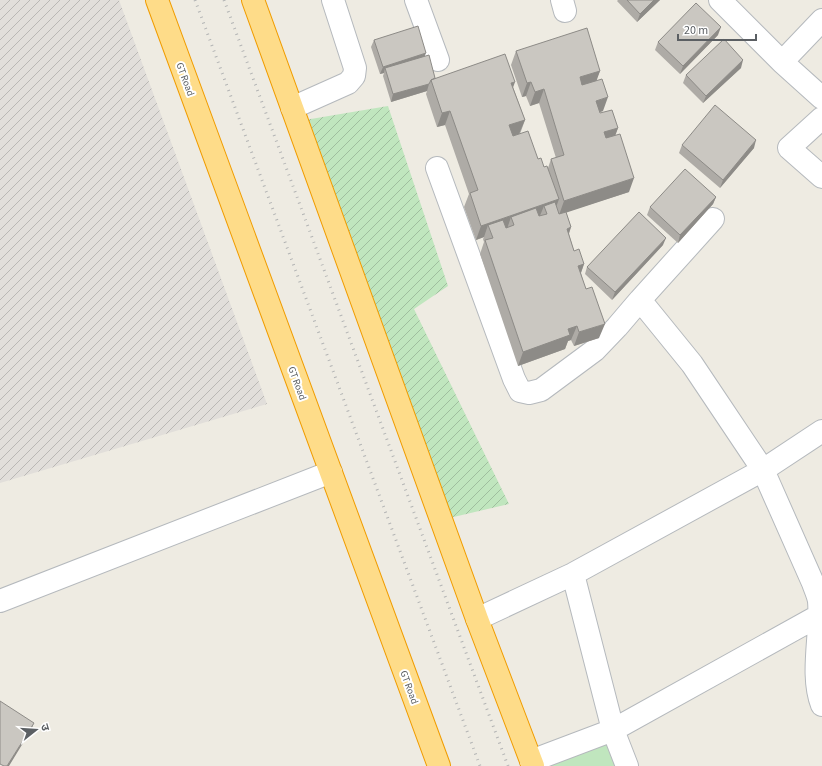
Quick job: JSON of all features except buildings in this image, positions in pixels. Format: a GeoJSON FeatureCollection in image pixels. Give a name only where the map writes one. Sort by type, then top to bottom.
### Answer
{"type":"FeatureCollection","features":[{"type":"Feature","properties":{"kind":"highway","name":"GT Road"},"geometry":{"type":"LineString","coordinates":[[157,0],[439,766]]}},
{"type":"Feature","properties":{"kind":"highway"},"geometry":{"type":"LineString","coordinates":[[253,0],[477,619],[532,764]]}},
{"type":"Feature","properties":{"kind":"street"},"geometry":{"type":"LineString","coordinates":[[292,108],[348,83],[354,76],[355,68],[333,0]]}},
{"type":"Feature","properties":{"kind":"street"},"geometry":{"type":"LineString","coordinates":[[416,0],[438,60]]}},
{"type":"Feature","properties":{"kind":"street"},"geometry":{"type":"LineString","coordinates":[[720,0],[782,62],[822,98]]}},
{"type":"Feature","properties":{"kind":"street"},"geometry":{"type":"LineString","coordinates":[[782,62],[822,20]]}},
{"type":"Feature","properties":{"kind":"street"},"geometry":{"type":"LineString","coordinates":[[822,118],[789,148],[822,178]]}},
{"type":"Feature","properties":{"kind":"street"},"geometry":{"type":"LineString","coordinates":[[436,168],[511,372],[520,391],[529,393],[541,390],[595,350],[617,328],[712,218]]}},
{"type":"Feature","properties":{"kind":"street"},"geometry":{"type":"LineString","coordinates":[[640,300],[692,364],[763,470],[813,583],[819,600],[818,678],[822,705]]}},
{"type":"Feature","properties":{"kind":"street"},"geometry":{"type":"LineString","coordinates":[[477,619],[573,574],[763,470],[822,431]]}},
{"type":"Feature","properties":{"kind":"street"},"geometry":{"type":"LineString","coordinates":[[0,601],[331,472]]}},
{"type":"Feature","properties":{"kind":"street"},"geometry":{"type":"LineString","coordinates":[[573,574],[613,730],[627,766]]}},
{"type":"Feature","properties":{"kind":"street"},"geometry":{"type":"LineString","coordinates":[[532,764],[613,730],[820,615]]}},
{"type":"Feature","properties":{"kind":"shaded area"},"geometry":{"type":"Polygon","coordinates":[[[0,0],[119,0],[267,404],[0,483],[0,0]]]}},
{"type":"Feature","properties":{"kind":"green space"},"geometry":{"type":"Polygon","coordinates":[[[388,106],[448,286],[414,309],[509,504],[445,519],[299,121],[388,106]]]}},
{"type":"Feature","properties":{"kind":"green space"},"geometry":{"type":"Polygon","coordinates":[[[612,731],[625,766],[538,766],[612,731]]]}},
{"type":"Feature","properties":{"kind":"railway"},"geometry":{"type":"LineString","coordinates":[[195,0],[480,766]]}},
{"type":"Feature","properties":{"kind":"railway"},"geometry":{"type":"LineString","coordinates":[[224,0],[508,766]]}}]}
